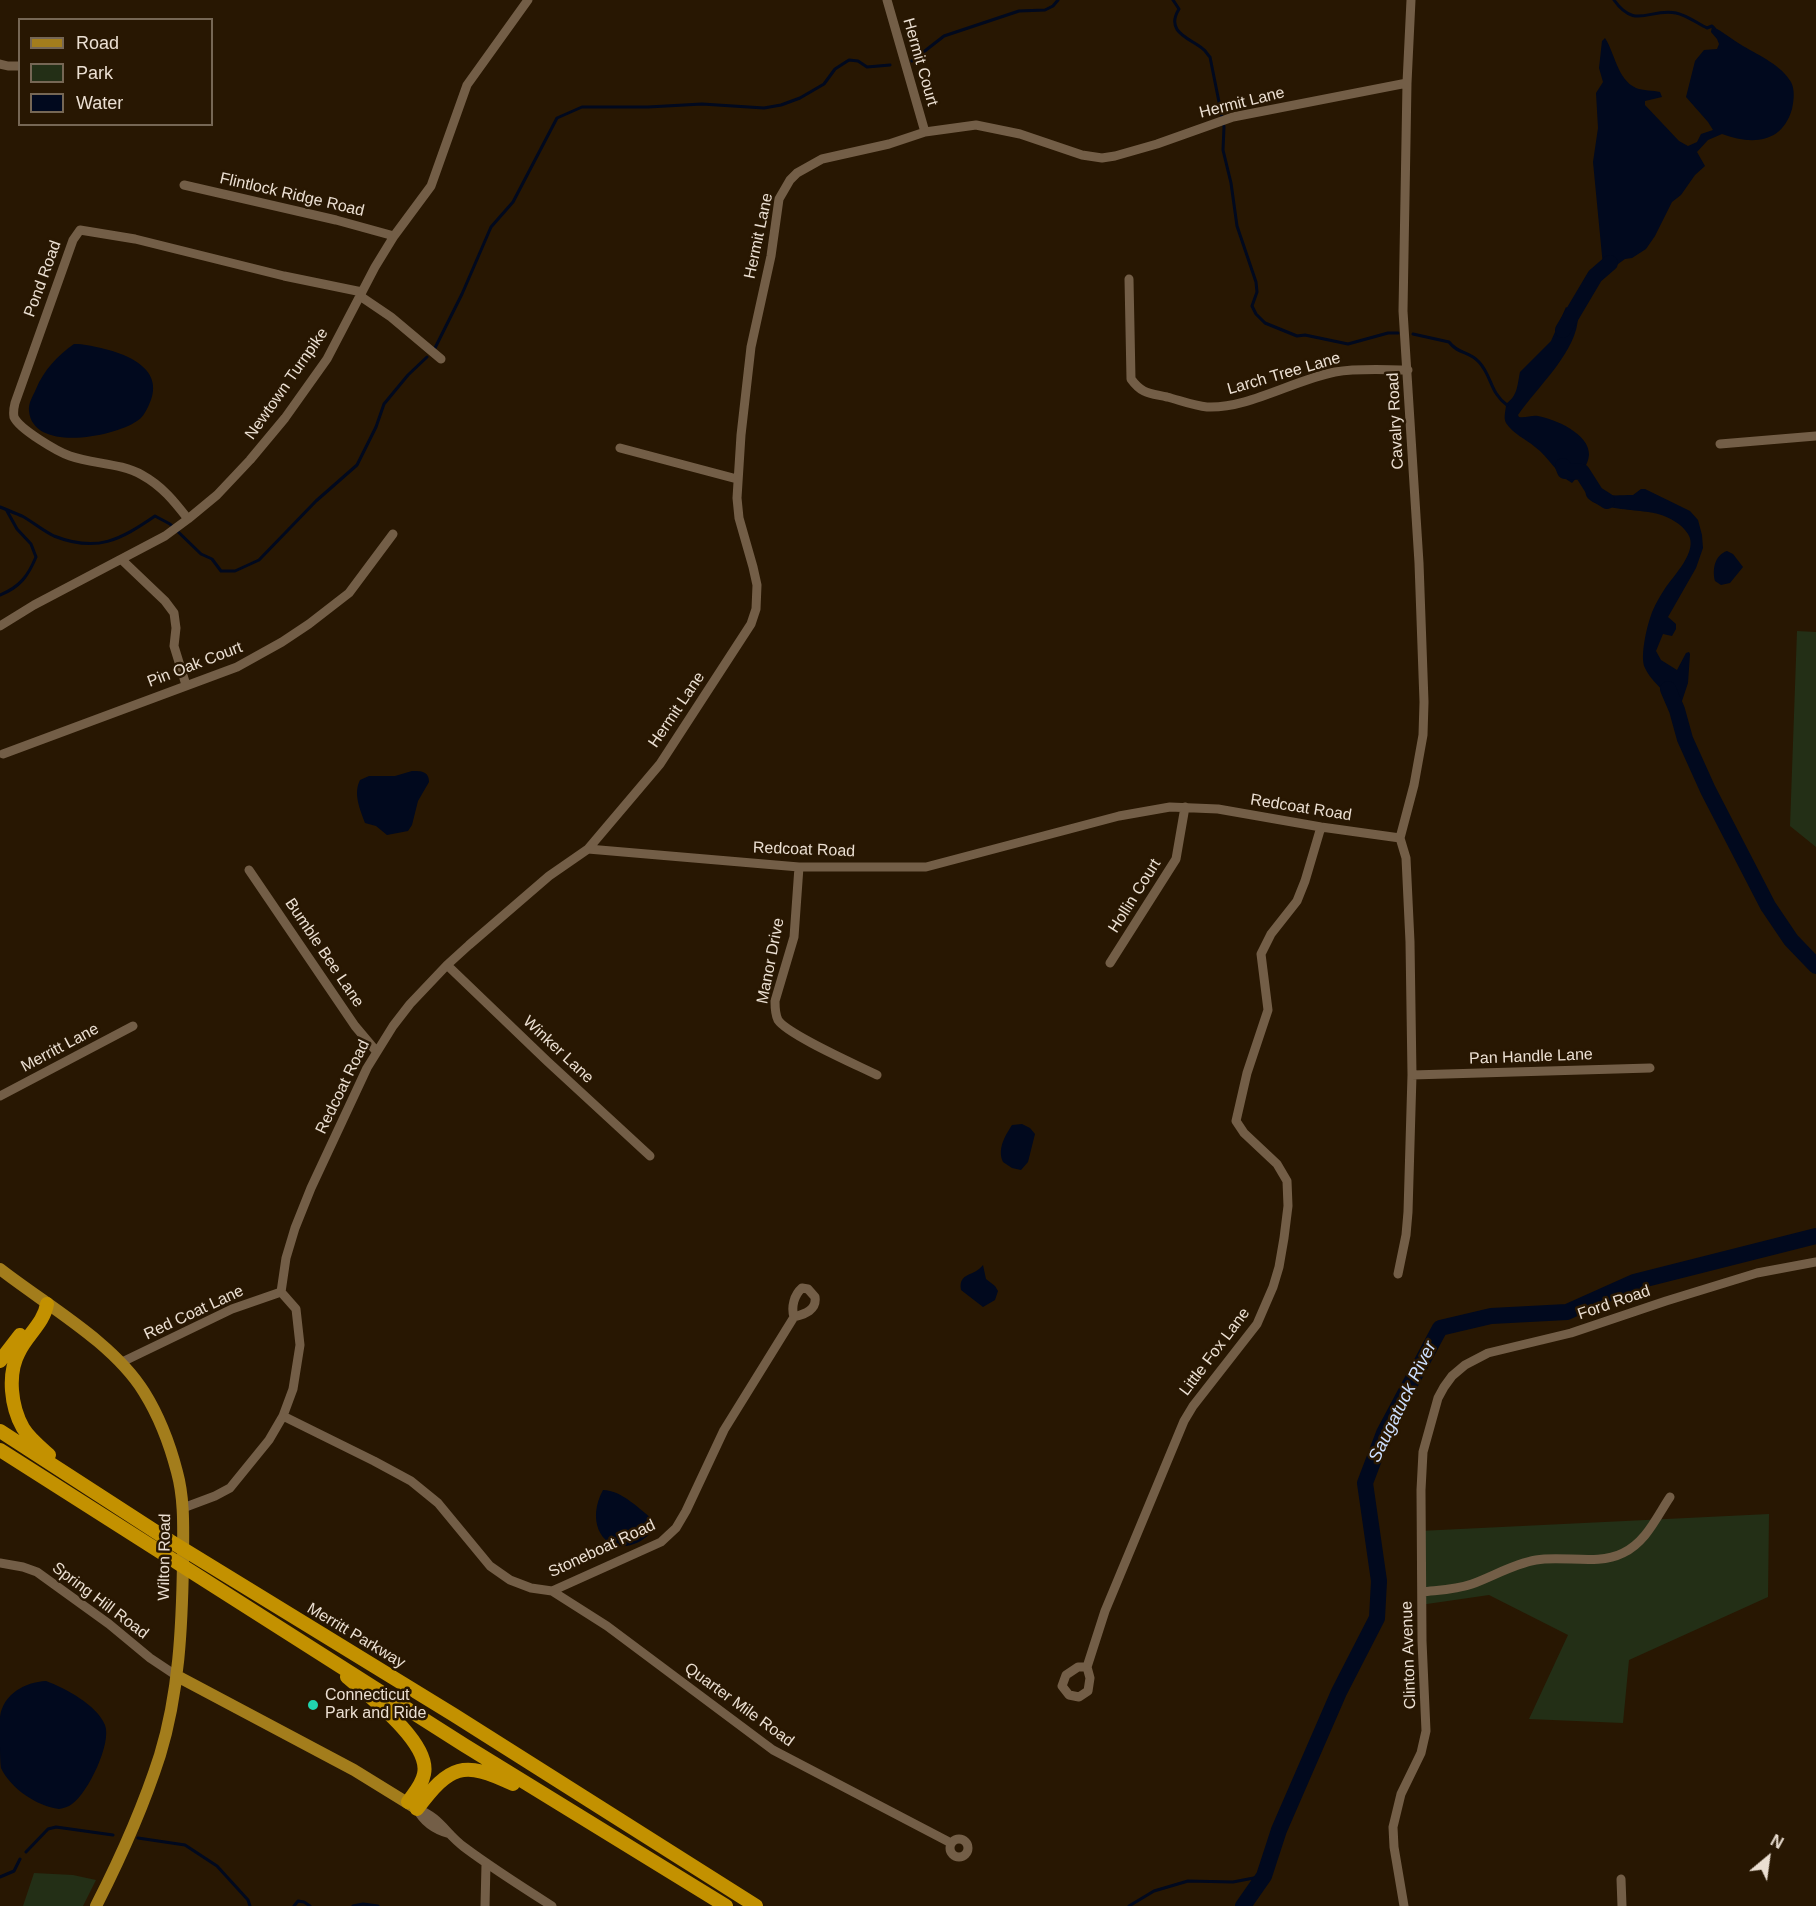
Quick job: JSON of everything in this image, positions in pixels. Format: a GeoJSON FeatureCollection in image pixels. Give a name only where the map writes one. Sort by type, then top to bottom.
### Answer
{"type":"FeatureCollection","features":[{"type":"Feature","properties":{"kind":"highway"},"geometry":{"type":"LineString","coordinates":[[0,1361],[35,1314],[46,1304]]}},
{"type":"Feature","properties":{"kind":"highway"},"geometry":{"type":"LineString","coordinates":[[46,1304],[41,1319],[18,1352],[13,1369],[15,1410],[24,1430],[38,1445],[117,1508]]}},
{"type":"Feature","properties":{"kind":"highway","name":"Merritt Parkway"},"geometry":{"type":"LineString","coordinates":[[0,1431],[170,1541],[192,1563],[286,1630],[464,1745],[726,1906]]}},
{"type":"Feature","properties":{"kind":"highway","name":"Merritt Parkway"},"geometry":{"type":"LineString","coordinates":[[0,1450],[169,1556],[192,1563],[454,1715],[756,1906]]}},
{"type":"Feature","properties":{"kind":"highway"},"geometry":{"type":"LineString","coordinates":[[286,1630],[347,1678],[414,1739],[423,1756],[425,1773],[413,1806]]}},
{"type":"Feature","properties":{"kind":"highway"},"geometry":{"type":"LineString","coordinates":[[413,1806],[442,1779],[456,1772],[473,1769],[493,1774],[528,1791],[661,1867]]}},
{"type":"Feature","properties":{"kind":"main road","name":"Wilton Road"},"geometry":{"type":"LineString","coordinates":[[0,1269],[104,1347],[120,1363],[144,1392],[163,1431],[178,1473],[183,1508],[183,1584],[177,1676],[160,1754],[126,1844],[96,1906]]}},
{"type":"Feature","properties":{"kind":"main road"},"geometry":{"type":"LineString","coordinates":[[177,1676],[335,1760],[413,1806]]}},
{"type":"Feature","properties":{"kind":"street","name":"Newtown Turnpike"},"geometry":{"type":"LineString","coordinates":[[0,626],[34,605],[122,560],[175,529],[217,495],[250,460],[285,418],[327,359],[394,236],[431,186],[467,85],[528,0]]}},
{"type":"Feature","properties":{"kind":"street","name":"Hermit Court"},"geometry":{"type":"LineString","coordinates":[[887,0],[925,132]]}},
{"type":"Feature","properties":{"kind":"street","name":"Cavalry Road"},"geometry":{"type":"LineString","coordinates":[[1400,838],[1414,785],[1422,735],[1424,702],[1419,563],[1403,311],[1407,83],[1411,0]]}},
{"type":"Feature","properties":{"kind":"street"},"geometry":{"type":"LineString","coordinates":[[0,64],[18,66]]}},
{"type":"Feature","properties":{"kind":"street","name":"Hermit Lane"},"geometry":{"type":"LineString","coordinates":[[588,849],[660,764],[751,624],[756,609],[757,585],[739,518],[737,479],[752,347],[771,256],[779,199],[797,172],[822,159],[889,144],[925,132],[985,126],[1020,134],[1083,155],[1102,158],[1157,144],[1233,117],[1407,83]]}},
{"type":"Feature","properties":{"kind":"street","name":"Flintlock Ridge Road"},"geometry":{"type":"LineString","coordinates":[[184,186],[336,220],[394,236]]}},
{"type":"Feature","properties":{"kind":"street","name":"Pond Road"},"geometry":{"type":"LineString","coordinates":[[188,519],[166,491],[140,473],[69,456],[34,436],[14,416],[15,403],[44,318],[77,233],[80,230],[88,230],[135,239],[361,294]]}},
{"type":"Feature","properties":{"kind":"street","name":"Larch Tree Lane"},"geometry":{"type":"LineString","coordinates":[[1129,279],[1131,380],[1139,390],[1204,407],[1221,407],[1260,397],[1301,381],[1334,373],[1353,370],[1408,370]]}},
{"type":"Feature","properties":{"kind":"street"},"geometry":{"type":"LineString","coordinates":[[361,294],[441,359]]}},
{"type":"Feature","properties":{"kind":"street"},"geometry":{"type":"LineString","coordinates":[[1720,444],[1816,436]]}},
{"type":"Feature","properties":{"kind":"street"},"geometry":{"type":"LineString","coordinates":[[620,448],[737,479]]}},
{"type":"Feature","properties":{"kind":"street","name":"Pin Oak Court"},"geometry":{"type":"LineString","coordinates":[[3,754],[237,667],[262,654],[309,624],[349,593],[393,534]]}},
{"type":"Feature","properties":{"kind":"street"},"geometry":{"type":"LineString","coordinates":[[122,560],[165,601],[174,613],[176,628],[174,646],[186,685]]}},
{"type":"Feature","properties":{"kind":"street","name":"Redcoat Road"},"geometry":{"type":"LineString","coordinates":[[281,1292],[286,1258],[295,1228],[311,1188],[376,1051],[410,1004],[447,965],[549,876],[588,849],[799,867],[926,867],[1119,816],[1150,809],[1185,807],[1218,809],[1400,838]]}},
{"type":"Feature","properties":{"kind":"street","name":"Hollin Court"},"geometry":{"type":"LineString","coordinates":[[1110,963],[1176,859],[1185,807]]}},
{"type":"Feature","properties":{"kind":"street","name":"Little Fox Lane"},"geometry":{"type":"LineString","coordinates":[[1087,1667],[1105,1611],[1184,1421],[1193,1406],[1257,1324],[1279,1267],[1288,1206],[1287,1181],[1277,1164],[1244,1133],[1236,1121],[1247,1072],[1268,1010],[1261,954],[1271,934],[1297,901],[1321,827]]}},
{"type":"Feature","properties":{"kind":"street"},"geometry":{"type":"LineString","coordinates":[[1398,1274],[1408,1212],[1412,1075],[1410,932],[1406,858],[1400,838]]}},
{"type":"Feature","properties":{"kind":"street","name":"Manor Drive"},"geometry":{"type":"LineString","coordinates":[[799,867],[794,937],[775,1011],[778,1019],[791,1030],[877,1075]]}},
{"type":"Feature","properties":{"kind":"street","name":"Bumble Bee Lane"},"geometry":{"type":"LineString","coordinates":[[249,870],[355,1026],[376,1051]]}},
{"type":"Feature","properties":{"kind":"street","name":"Winker Lane"},"geometry":{"type":"LineString","coordinates":[[447,965],[650,1155]]}},
{"type":"Feature","properties":{"kind":"street","name":"Merritt Lane"},"geometry":{"type":"LineString","coordinates":[[0,1096],[133,1026]]}},
{"type":"Feature","properties":{"kind":"street","name":"Pan Handle Lane"},"geometry":{"type":"LineString","coordinates":[[1412,1075],[1650,1068]]}},
{"type":"Feature","properties":{"kind":"street","name":"Ford Road"},"geometry":{"type":"LineString","coordinates":[[1438,1398],[1452,1376],[1465,1365],[1488,1353],[1571,1333],[1757,1273],[1816,1262]]}},
{"type":"Feature","properties":{"kind":"street"},"geometry":{"type":"LineString","coordinates":[[183,1508],[230,1488],[269,1440],[283,1416],[293,1389],[300,1345],[296,1309],[281,1292]]}},
{"type":"Feature","properties":{"kind":"street","name":"Red Coat Lane"},"geometry":{"type":"LineString","coordinates":[[120,1363],[232,1309],[281,1292]]}},
{"type":"Feature","properties":{"kind":"street","name":"Stoneboat Road"},"geometry":{"type":"LineString","coordinates":[[283,1416],[411,1481],[438,1503],[490,1566],[510,1580],[531,1588],[552,1591],[661,1542],[675,1528],[686,1511],[724,1430],[794,1317]]}},
{"type":"Feature","properties":{"kind":"street","name":"Clinton Avenue"},"geometry":{"type":"LineString","coordinates":[[1404,1906],[1393,1827],[1401,1794],[1421,1753],[1426,1731],[1422,1641],[1421,1498],[1423,1452],[1438,1398]]}},
{"type":"Feature","properties":{"kind":"street"},"geometry":{"type":"LineString","coordinates":[[1422,1592],[1455,1589],[1504,1569],[1537,1560],[1611,1558],[1639,1542],[1670,1497]]}},
{"type":"Feature","properties":{"kind":"street","name":"Spring Hill Road"},"geometry":{"type":"LineString","coordinates":[[0,1563],[37,1572],[177,1676]]}},
{"type":"Feature","properties":{"kind":"street","name":"Quarter Mile Road"},"geometry":{"type":"LineString","coordinates":[[552,1591],[607,1626],[772,1750],[951,1844]]}},
{"type":"Feature","properties":{"kind":"street"},"geometry":{"type":"LineString","coordinates":[[413,1806],[443,1825],[460,1844],[486,1864],[552,1906]]}},
{"type":"Feature","properties":{"kind":"street"},"geometry":{"type":"LineString","coordinates":[[485,1906],[486,1864]]}},
{"type":"Feature","properties":{"kind":"street"},"geometry":{"type":"LineString","coordinates":[[1621,1879],[1622,1906]]}},
{"type":"Feature","properties":{"kind":"green space"},"geometry":{"type":"Polygon","coordinates":[[[1797,631],[1816,632],[1816,847],[1790,826],[1797,631]]]}},
{"type":"Feature","properties":{"kind":"green space"},"geometry":{"type":"Polygon","coordinates":[[[1769,1514],[1768,1597],[1629,1660],[1623,1723],[1529,1719],[1568,1635],[1489,1595],[1420,1605],[1419,1531],[1769,1514]]]}},
{"type":"Feature","properties":{"kind":"green space"},"geometry":{"type":"Polygon","coordinates":[[[34,1873],[73,1875],[96,1880],[83,1906],[23,1906],[34,1873]]]}},
{"type":"Feature","properties":{"kind":"water"},"geometry":{"type":"Polygon","coordinates":[[[1712,26],[1770,61],[1787,76],[1794,95],[1787,121],[1781,129],[1764,139],[1744,140],[1722,134],[1708,140],[1697,152],[1705,166],[1695,175],[1681,195],[1672,202],[1646,249],[1614,267],[1603,266],[1593,162],[1598,128],[1596,93],[1603,82],[1599,68],[1602,41],[1605,38],[1620,72],[1630,84],[1639,89],[1660,92],[1662,97],[1645,101],[1645,105],[1679,141],[1688,146],[1697,142],[1701,134],[1713,130],[1686,97],[1695,61],[1704,50],[1717,49],[1719,44],[1711,32],[1712,26]]]}},
{"type":"Feature","properties":{"kind":"water"},"geometry":{"type":"Polygon","coordinates":[[[1566,307],[1578,316],[1571,342],[1555,368],[1518,415],[1519,417],[1538,416],[1553,420],[1584,440],[1588,447],[1587,463],[1572,483],[1540,451],[1512,430],[1505,418],[1506,404],[1515,394],[1520,372],[1551,341],[1566,307]]]}},
{"type":"Feature","properties":{"kind":"water"},"geometry":{"type":"Polygon","coordinates":[[[74,344],[88,345],[124,355],[134,360],[149,374],[153,384],[153,394],[145,413],[137,421],[111,432],[76,438],[44,433],[34,424],[29,405],[39,382],[62,353],[74,344]]]}},
{"type":"Feature","properties":{"kind":"water"},"geometry":{"type":"Polygon","coordinates":[[[1591,488],[1606,495],[1633,495],[1645,489],[1690,511],[1698,520],[1703,548],[1696,568],[1668,617],[1676,624],[1676,629],[1672,636],[1663,634],[1656,651],[1661,660],[1677,670],[1686,653],[1690,654],[1688,683],[1682,701],[1682,711],[1671,710],[1663,691],[1645,668],[1643,656],[1653,610],[1688,555],[1690,541],[1688,534],[1679,524],[1662,515],[1603,506],[1593,502],[1587,497],[1586,490],[1591,488]]]}},
{"type":"Feature","properties":{"kind":"water"},"geometry":{"type":"Polygon","coordinates":[[[1727,551],[1733,554],[1743,567],[1730,583],[1721,585],[1715,581],[1714,567],[1717,559],[1727,551]]]}},
{"type":"Feature","properties":{"kind":"water"},"geometry":{"type":"Polygon","coordinates":[[[412,771],[426,774],[429,782],[418,801],[412,825],[408,831],[387,835],[376,826],[365,823],[357,796],[360,780],[369,776],[395,776],[412,771]]]}},
{"type":"Feature","properties":{"kind":"water"},"geometry":{"type":"Polygon","coordinates":[[[1022,1124],[1035,1134],[1028,1162],[1021,1170],[1012,1168],[1003,1162],[1001,1147],[1012,1125],[1022,1124]]]}},
{"type":"Feature","properties":{"kind":"water"},"geometry":{"type":"Polygon","coordinates":[[[983,1265],[986,1279],[998,1291],[995,1300],[983,1307],[961,1290],[961,1284],[964,1277],[983,1265]]]}},
{"type":"Feature","properties":{"kind":"water"},"geometry":{"type":"Polygon","coordinates":[[[603,1490],[617,1493],[637,1506],[655,1521],[654,1530],[641,1541],[628,1546],[616,1545],[606,1540],[596,1520],[597,1506],[603,1490]]]}},
{"type":"Feature","properties":{"kind":"water"},"geometry":{"type":"Polygon","coordinates":[[[46,1681],[88,1704],[101,1718],[106,1733],[102,1755],[85,1790],[72,1804],[59,1809],[42,1804],[26,1795],[11,1783],[1,1768],[0,1717],[2,1709],[16,1691],[30,1684],[46,1681]]]}},
{"type":"Feature","properties":{"kind":"waterway"},"geometry":{"type":"LineString","coordinates":[[912,61],[944,36],[1019,11],[1045,10],[1058,0]]}},
{"type":"Feature","properties":{"kind":"waterway"},"geometry":{"type":"LineString","coordinates":[[1173,0],[1179,9],[1175,17],[1177,30],[1210,57],[1224,127],[1223,150],[1231,183],[1237,226],[1256,282],[1257,292],[1252,306],[1256,314],[1265,323],[1297,336],[1305,335],[1348,344],[1388,333],[1398,333]]}},
{"type":"Feature","properties":{"kind":"waterway"},"geometry":{"type":"LineString","coordinates":[[1614,0],[1622,9],[1636,16],[1676,13],[1707,28],[1712,26],[1714,28]]}},
{"type":"Feature","properties":{"kind":"waterway"},"geometry":{"type":"LineString","coordinates":[[434,350],[462,294],[491,227],[513,202],[557,118],[582,107],[702,104],[764,108],[800,98],[824,84],[835,69],[849,60],[858,61],[867,67],[890,65]]}},
{"type":"Feature","properties":{"kind":"waterway"},"geometry":{"type":"LineString","coordinates":[[1563,330],[1595,276],[1610,263]]}},
{"type":"Feature","properties":{"kind":"waterway"},"geometry":{"type":"LineString","coordinates":[[1413,334],[1449,342],[1456,349],[1475,358],[1483,367],[1497,395],[1507,405]]}},
{"type":"Feature","properties":{"kind":"waterway"},"geometry":{"type":"LineString","coordinates":[[0,507],[22,516],[54,536],[83,543],[96,543],[119,537],[155,516],[170,524],[201,554],[212,559],[221,571],[235,571],[259,560],[316,501],[357,465],[376,427],[384,404],[408,375],[427,357]]}},
{"type":"Feature","properties":{"kind":"waterway"},"geometry":{"type":"LineString","coordinates":[[1563,466],[1565,471],[1582,472],[1596,494],[1607,501]]}},
{"type":"Feature","properties":{"kind":"waterway"},"geometry":{"type":"LineString","coordinates":[[0,595],[22,580],[36,557],[31,544],[17,529],[7,511]]}},
{"type":"Feature","properties":{"kind":"waterway"},"geometry":{"type":"LineString","coordinates":[[1668,689],[1685,739],[1708,790],[1768,906],[1791,940],[1816,966]]}},
{"type":"Feature","properties":{"kind":"waterway","name":"Saugatuck River"},"geometry":{"type":"LineString","coordinates":[[1243,1906],[1264,1876],[1279,1830],[1339,1692],[1377,1618],[1379,1581],[1365,1483],[1384,1433],[1440,1328],[1491,1316],[1567,1312],[1634,1282],[1816,1236]]}},
{"type":"Feature","properties":{"kind":"waterway"},"geometry":{"type":"LineString","coordinates":[[26,1852],[48,1829],[56,1827],[113,1835]]}},
{"type":"Feature","properties":{"kind":"waterway"},"geometry":{"type":"LineString","coordinates":[[138,1838],[185,1845],[217,1866],[248,1900],[250,1906]]}},
{"type":"Feature","properties":{"kind":"waterway"},"geometry":{"type":"LineString","coordinates":[[0,1877],[14,1871],[20,1859]]}},
{"type":"Feature","properties":{"kind":"waterway"},"geometry":{"type":"LineString","coordinates":[[1129,1906],[1154,1891],[1188,1881],[1233,1882],[1264,1876]]}},
{"type":"Feature","properties":{"kind":"waterway"},"geometry":{"type":"LineString","coordinates":[[294,1906],[298,1901],[310,1906]]}},
{"type":"Feature","properties":{"kind":"waterway"},"geometry":{"type":"LineString","coordinates":[[353,1906],[363,1904],[378,1906]]}},
{"type":"Feature","properties":{"kind":"place","name":"Connecticut Park and Ride"},"geometry":{"type":"Point","coordinates":[313,1705]}}]}
